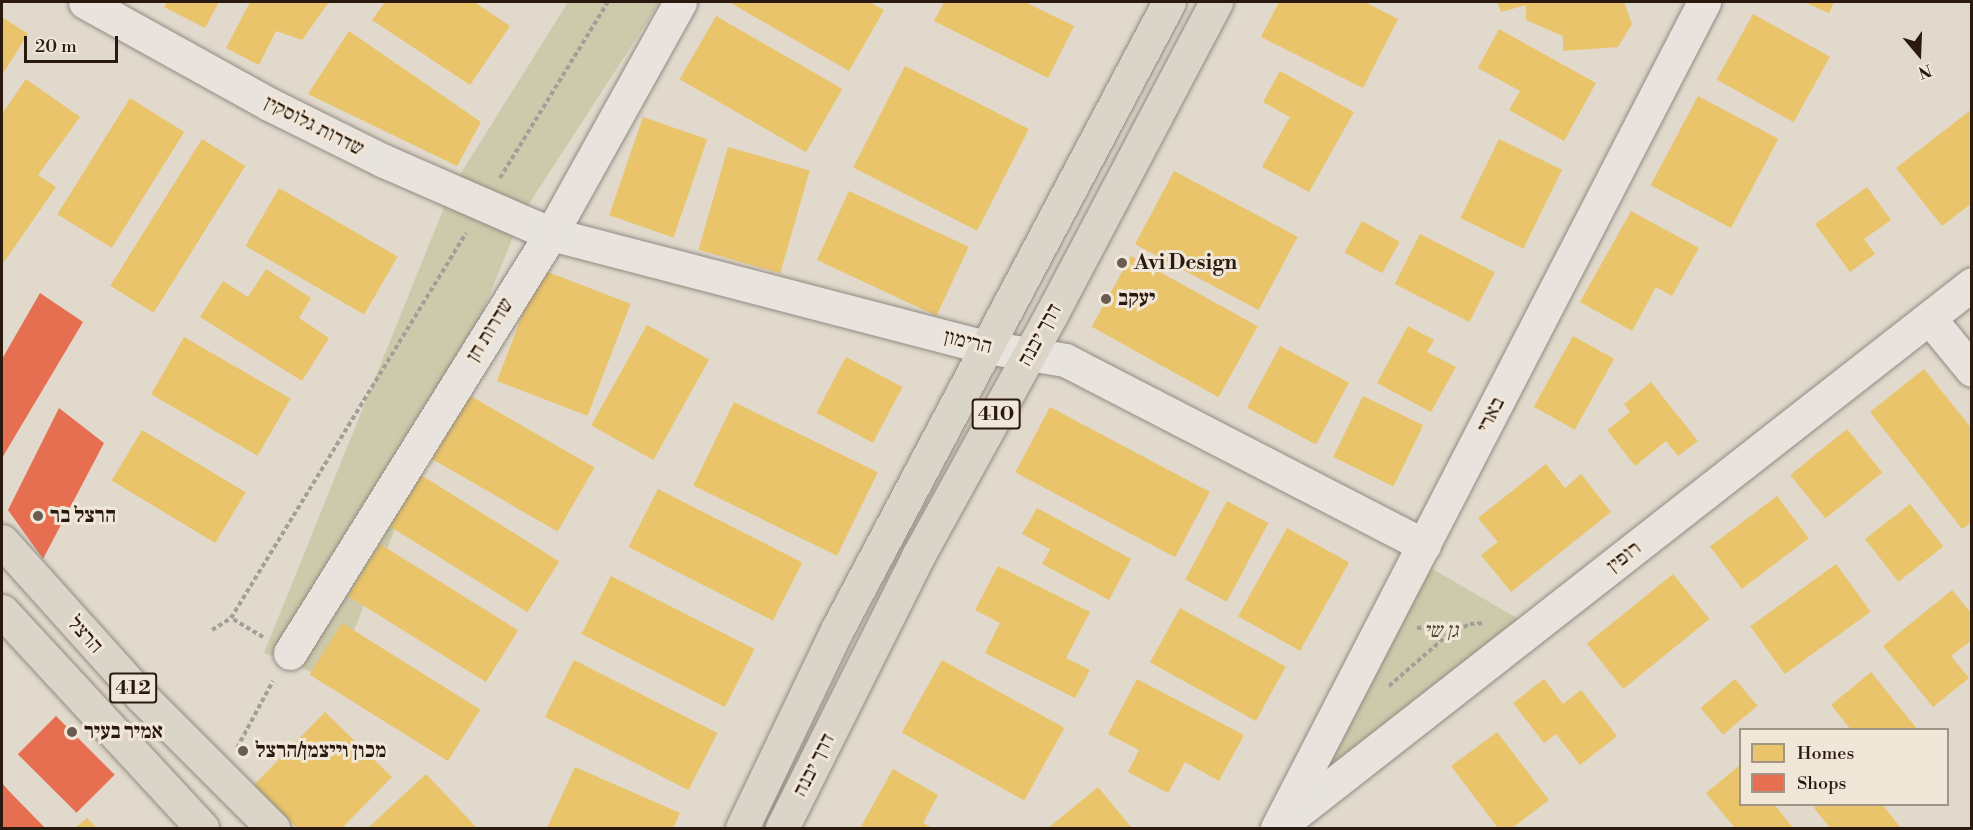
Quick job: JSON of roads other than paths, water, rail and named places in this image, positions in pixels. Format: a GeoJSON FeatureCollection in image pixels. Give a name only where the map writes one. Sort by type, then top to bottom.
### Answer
{"type":"FeatureCollection","features":[{"type":"Feature","properties":{"kind":"main road","name":"דרך יבנה"},"geometry":{"type":"LineString","coordinates":[[742,828],[843,619],[1169,2]]}},
{"type":"Feature","properties":{"kind":"main road","name":"דרך יבנה"},"geometry":{"type":"LineString","coordinates":[[782,828],[918,556],[1052,315],[1216,2]]}},
{"type":"Feature","properties":{"kind":"main road","name":"הרצל"},"geometry":{"type":"LineString","coordinates":[[2,541],[141,696],[273,828]]}},
{"type":"Feature","properties":{"kind":"main road","name":"412"},"geometry":{"type":"LineString","coordinates":[[2,611],[202,828]]}},
{"type":"Feature","properties":{"kind":"street","name":"שדרות גלוסקין"},"geometry":{"type":"LineString","coordinates":[[85,2],[269,104],[483,206],[551,234]]}},
{"type":"Feature","properties":{"kind":"street","name":"שדרות חן"},"geometry":{"type":"LineString","coordinates":[[290,653],[551,234],[680,2]]}},
{"type":"Feature","properties":{"kind":"street","name":"בארי"},"geometry":{"type":"LineString","coordinates":[[1277,828],[1704,2]]}},
{"type":"Feature","properties":{"kind":"street","name":"הרימון"},"geometry":{"type":"LineString","coordinates":[[551,234],[986,347],[1065,360],[1424,545]]}},
{"type":"Feature","properties":{"kind":"street","name":"רופין"},"geometry":{"type":"LineString","coordinates":[[1277,828],[1930,319],[1971,284]]}},
{"type":"Feature","properties":{"kind":"street"},"geometry":{"type":"LineString","coordinates":[[1930,319],[1971,370]]}},
{"type":"Feature","properties":{"kind":"place","name":"Avi Design"},"geometry":{"type":"Point","coordinates":[1122,263]}},
{"type":"Feature","properties":{"kind":"place","name":"יעקב"},"geometry":{"type":"Point","coordinates":[1106,299]}},
{"type":"Feature","properties":{"kind":"place","name":"הרצל בר"},"geometry":{"type":"Point","coordinates":[38,516]}},
{"type":"Feature","properties":{"kind":"place","name":"אמיר בעיר"},"geometry":{"type":"Point","coordinates":[72,732]}},
{"type":"Feature","properties":{"kind":"place","name":"מכון וייצמן/הרצל"},"geometry":{"type":"Point","coordinates":[243,751]}},
{"type":"Feature","properties":{"kind":"park label","name":"גן שי"},"geometry":{"type":"Point","coordinates":[1441,631]}}]}
